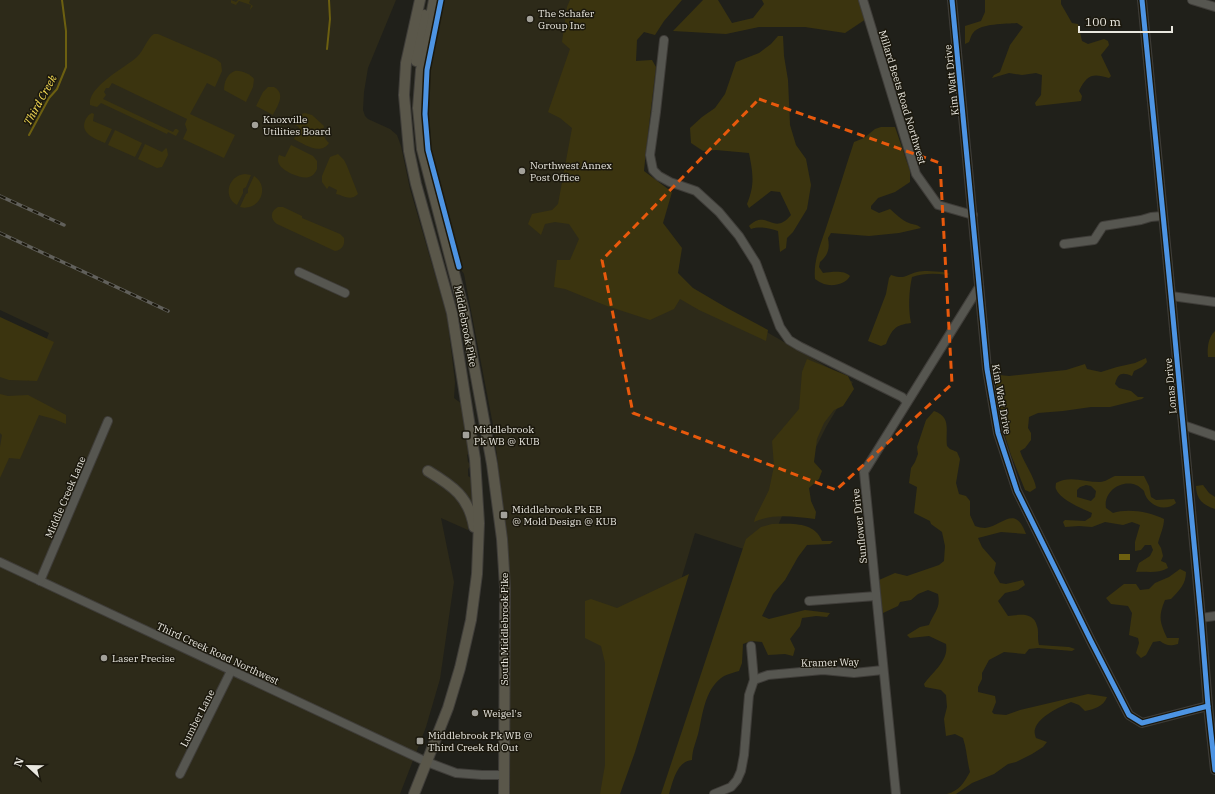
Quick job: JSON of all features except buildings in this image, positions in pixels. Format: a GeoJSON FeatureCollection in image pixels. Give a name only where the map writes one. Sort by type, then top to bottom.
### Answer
{"type":"FeatureCollection","features":[{"type":"Feature","properties":{"kind":"main road","name":"Middlebrook Pike"},"geometry":{"type":"LineString","coordinates":[[420,0],[406,63],[404,88],[409,151],[416,184],[452,313],[475,459],[479,522],[478,548]]}},
{"type":"Feature","properties":{"kind":"main road"},"geometry":{"type":"LineString","coordinates":[[418,108],[415,69],[419,37],[428,0]]}},
{"type":"Feature","properties":{"kind":"main road","name":"Middlebrook Pike"},"geometry":{"type":"LineString","coordinates":[[434,0],[420,70],[418,108],[422,149],[464,310],[492,464]]}},
{"type":"Feature","properties":{"kind":"main road","name":"South Middlebrook Pike"},"geometry":{"type":"LineString","coordinates":[[492,464],[502,539],[505,587],[504,794]]}},
{"type":"Feature","properties":{"kind":"main road"},"geometry":{"type":"LineString","coordinates":[[414,794],[448,708],[460,668],[471,620],[477,574],[478,548],[473,518],[467,504],[450,484],[428,471]]}},
{"type":"Feature","properties":{"kind":"street","name":"Millard Beets Road Northwest"},"geometry":{"type":"LineString","coordinates":[[863,0],[916,174],[938,205],[973,215]]}},
{"type":"Feature","properties":{"kind":"street","name":"Kim Watt Drive"},"geometry":{"type":"LineString","coordinates":[[952,0],[987,369],[998,433],[1017,491],[1129,715],[1142,723],[1208,706]]}},
{"type":"Feature","properties":{"kind":"street","name":"Lonas Drive"},"geometry":{"type":"LineString","coordinates":[[1142,0],[1215,770]]}},
{"type":"Feature","properties":{"kind":"street"},"geometry":{"type":"LineString","coordinates":[[1192,0],[1215,7]]}},
{"type":"Feature","properties":{"kind":"street"},"geometry":{"type":"LineString","coordinates":[[664,40],[650,155],[653,170],[659,176],[670,182],[696,191],[719,212],[739,236],[756,263],[780,327],[789,340],[902,397],[907,402]]}},
{"type":"Feature","properties":{"kind":"street"},"geometry":{"type":"LineString","coordinates":[[1064,244],[1094,240],[1103,226],[1162,216]]}},
{"type":"Feature","properties":{"kind":"street"},"geometry":{"type":"LineString","coordinates":[[299,272],[345,293]]}},
{"type":"Feature","properties":{"kind":"street","name":"Sunflower Drive"},"geometry":{"type":"LineString","coordinates":[[896,794],[864,472],[979,287]]}},
{"type":"Feature","properties":{"kind":"street"},"geometry":{"type":"LineString","coordinates":[[1171,296],[1215,302]]}},
{"type":"Feature","properties":{"kind":"street","name":"Middle Creek Lane"},"geometry":{"type":"LineString","coordinates":[[40,581],[108,421]]}},
{"type":"Feature","properties":{"kind":"street"},"geometry":{"type":"LineString","coordinates":[[1183,425],[1215,436]]}},
{"type":"Feature","properties":{"kind":"street","name":"Third Creek Road Northwest"},"geometry":{"type":"LineString","coordinates":[[0,562],[427,762],[456,773],[504,775]]}},
{"type":"Feature","properties":{"kind":"street"},"geometry":{"type":"LineString","coordinates":[[809,601],[876,596]]}},
{"type":"Feature","properties":{"kind":"street"},"geometry":{"type":"LineString","coordinates":[[1201,618],[1215,616]]}},
{"type":"Feature","properties":{"kind":"street"},"geometry":{"type":"LineString","coordinates":[[714,794],[731,787],[737,780],[744,755],[749,696],[754,680],[751,646]]}},
{"type":"Feature","properties":{"kind":"street","name":"Kramer Way"},"geometry":{"type":"LineString","coordinates":[[754,680],[768,675],[816,671],[854,673],[883,670]]}},
{"type":"Feature","properties":{"kind":"street","name":"Lumber Lane"},"geometry":{"type":"LineString","coordinates":[[180,774],[231,671]]}},
{"type":"Feature","properties":{"kind":"highlighted area"},"geometry":{"type":"Polygon","coordinates":[[[759,99],[940,163],[952,384],[836,490],[633,413],[602,260],[759,99]]]}},
{"type":"Feature","properties":{"kind":"shaded area"},"geometry":{"type":"Polygon","coordinates":[[[0,0],[396,0],[368,68],[363,110],[368,119],[390,129],[397,135],[401,146],[410,189],[447,316],[455,382],[454,398],[462,404],[470,453],[467,455],[468,462],[471,465],[468,469],[468,476],[473,479],[474,505],[468,519],[468,530],[441,518],[454,582],[440,679],[426,727],[400,794],[0,794],[0,366],[29,381],[49,333],[0,310],[0,0]]]}},
{"type":"Feature","properties":{"kind":"shaded area"},"geometry":{"type":"Polygon","coordinates":[[[231,0],[236,2],[238,0],[250,0],[249,3],[253,6],[250,10],[251,5],[239,1],[236,5],[231,3],[231,0]]]}},
{"type":"Feature","properties":{"kind":"shaded area"},"geometry":{"type":"Polygon","coordinates":[[[441,0],[603,0],[591,230],[853,382],[826,427],[785,509],[765,556],[695,533],[628,757],[615,794],[510,794],[509,598],[507,544],[494,430],[464,274],[459,267],[428,150],[425,114],[427,70],[441,0]]]}},
{"type":"Feature","properties":{"kind":"shaded area"},"geometry":{"type":"Polygon","coordinates":[[[570,0],[682,0],[664,21],[655,35],[644,32],[637,40],[636,61],[652,60],[656,67],[644,171],[672,192],[663,223],[682,248],[678,273],[693,288],[768,330],[766,341],[699,310],[680,299],[674,309],[650,320],[607,306],[565,289],[554,287],[557,260],[570,260],[579,239],[569,224],[555,222],[545,224],[541,235],[528,224],[532,214],[552,210],[558,204],[572,128],[560,118],[548,112],[570,49],[562,42],[567,7],[570,0]]]}},
{"type":"Feature","properties":{"kind":"shaded area"},"geometry":{"type":"Polygon","coordinates":[[[703,0],[718,0],[732,23],[753,18],[764,4],[762,0],[859,0],[866,19],[845,33],[805,27],[759,27],[726,34],[673,31],[703,0]]]}},
{"type":"Feature","properties":{"kind":"shaded area"},"geometry":{"type":"Polygon","coordinates":[[[985,0],[1061,0],[1061,4],[1072,23],[1078,24],[1082,41],[1088,44],[1104,39],[1108,41],[1109,45],[1101,55],[1111,76],[1109,78],[1094,76],[1088,79],[1079,91],[1082,96],[1081,101],[1036,106],[1035,103],[1041,95],[1042,75],[1036,73],[1022,75],[1009,73],[992,78],[1000,72],[1010,45],[1023,27],[1017,23],[981,27],[973,33],[969,42],[965,44],[965,26],[981,21],[985,12],[985,0]]]}},
{"type":"Feature","properties":{"kind":"shaded area"},"geometry":{"type":"Polygon","coordinates":[[[154,34],[158,34],[216,59],[221,63],[222,71],[215,87],[207,83],[190,114],[235,135],[224,158],[183,139],[187,130],[185,124],[187,119],[112,83],[109,88],[106,88],[104,92],[106,95],[103,99],[173,132],[177,129],[179,131],[176,136],[168,132],[167,134],[101,103],[97,107],[90,105],[91,98],[95,91],[108,78],[137,57],[154,34]]]}},
{"type":"Feature","properties":{"kind":"shaded area"},"geometry":{"type":"Polygon","coordinates":[[[778,36],[783,36],[784,56],[788,80],[790,125],[796,145],[806,159],[811,185],[807,209],[793,232],[787,238],[786,248],[780,252],[778,231],[764,228],[751,229],[749,226],[755,221],[761,220],[779,223],[785,221],[791,215],[780,192],[771,191],[749,208],[747,204],[752,185],[752,167],[749,153],[716,150],[703,151],[691,143],[690,128],[715,108],[725,94],[736,62],[759,53],[771,44],[778,36]]]}},
{"type":"Feature","properties":{"kind":"shaded area"},"geometry":{"type":"Polygon","coordinates":[[[235,71],[245,73],[254,79],[253,87],[246,102],[224,90],[226,79],[235,71]]]}},
{"type":"Feature","properties":{"kind":"shaded area"},"geometry":{"type":"Polygon","coordinates":[[[268,87],[274,87],[280,93],[279,104],[273,115],[256,106],[263,92],[268,87]]]}},
{"type":"Feature","properties":{"kind":"shaded area"},"geometry":{"type":"Polygon","coordinates":[[[92,113],[94,114],[93,121],[112,129],[105,143],[97,140],[87,133],[85,129],[85,121],[92,113]]]}},
{"type":"Feature","properties":{"kind":"shaded area"},"geometry":{"type":"Polygon","coordinates":[[[305,113],[312,115],[324,126],[324,135],[329,143],[325,147],[321,149],[312,148],[294,139],[299,127],[293,124],[301,114],[305,113]]]}},
{"type":"Feature","properties":{"kind":"shaded area"},"geometry":{"type":"Polygon","coordinates":[[[881,127],[895,127],[910,171],[910,182],[895,192],[878,198],[871,206],[871,209],[879,213],[890,209],[899,217],[921,228],[899,233],[869,236],[831,233],[828,238],[828,252],[820,262],[819,267],[823,273],[841,272],[850,276],[846,281],[839,284],[831,285],[821,283],[815,279],[815,264],[854,142],[864,138],[875,129],[881,127]]]}},
{"type":"Feature","properties":{"kind":"shaded area"},"geometry":{"type":"Polygon","coordinates":[[[115,130],[142,143],[135,157],[108,145],[115,130]]]}},
{"type":"Feature","properties":{"kind":"shaded area"},"geometry":{"type":"Polygon","coordinates":[[[145,144],[162,152],[166,148],[167,149],[168,155],[162,167],[157,168],[138,159],[145,144]]]}},
{"type":"Feature","properties":{"kind":"shaded area"},"geometry":{"type":"Polygon","coordinates":[[[291,145],[313,156],[317,161],[317,169],[310,177],[306,178],[292,174],[286,171],[279,164],[279,155],[285,157],[291,145]]]}},
{"type":"Feature","properties":{"kind":"shaded area"},"geometry":{"type":"Polygon","coordinates":[[[338,154],[347,166],[358,194],[352,198],[336,194],[337,190],[329,186],[327,189],[322,182],[322,176],[330,157],[338,154]]]}},
{"type":"Feature","properties":{"kind":"shaded area"},"geometry":{"type":"Polygon","coordinates":[[[239,175],[251,175],[246,187],[243,189],[243,193],[237,205],[232,201],[229,186],[231,182],[239,175]]]}},
{"type":"Feature","properties":{"kind":"shaded area"},"geometry":{"type":"Polygon","coordinates":[[[254,176],[262,186],[260,198],[253,206],[247,208],[240,207],[246,194],[248,193],[248,189],[254,176]]]}},
{"type":"Feature","properties":{"kind":"shaded area"},"geometry":{"type":"Polygon","coordinates":[[[278,207],[283,207],[302,216],[302,218],[340,234],[344,238],[342,247],[340,250],[335,251],[277,224],[273,220],[272,213],[278,207]]]}},
{"type":"Feature","properties":{"kind":"shaded area"},"geometry":{"type":"Polygon","coordinates":[[[927,271],[950,274],[925,274],[912,277],[909,300],[911,323],[901,325],[892,331],[886,344],[881,346],[868,341],[886,294],[891,275],[903,277],[918,272],[927,271]]]}},
{"type":"Feature","properties":{"kind":"shaded area"},"geometry":{"type":"Polygon","coordinates":[[[0,317],[54,342],[37,381],[9,380],[0,377],[0,317]]]}},
{"type":"Feature","properties":{"kind":"shaded area"},"geometry":{"type":"Polygon","coordinates":[[[1215,331],[1215,357],[1208,357],[1208,343],[1215,331]]]}},
{"type":"Feature","properties":{"kind":"shaded area"},"geometry":{"type":"Polygon","coordinates":[[[1146,358],[1147,362],[1142,367],[1134,371],[1132,376],[1121,374],[1115,384],[1119,388],[1131,391],[1138,397],[1144,397],[1142,399],[1110,407],[1091,407],[1038,413],[1029,417],[1028,428],[1031,433],[1031,440],[1025,448],[1020,451],[1034,480],[1036,488],[1030,492],[1025,490],[1011,455],[1001,423],[995,378],[999,375],[1009,376],[1066,370],[1085,364],[1087,369],[1101,372],[1135,363],[1146,358]]]}},
{"type":"Feature","properties":{"kind":"shaded area"},"geometry":{"type":"Polygon","coordinates":[[[807,359],[848,376],[854,389],[843,406],[834,410],[824,423],[817,439],[814,462],[822,471],[819,479],[809,488],[811,501],[816,512],[815,519],[769,517],[754,522],[769,490],[774,466],[772,441],[799,409],[802,372],[807,359]]]}},
{"type":"Feature","properties":{"kind":"shaded area"},"geometry":{"type":"Polygon","coordinates":[[[0,394],[8,396],[28,395],[66,415],[66,424],[39,415],[20,459],[9,458],[0,478],[0,447],[2,435],[0,433],[0,394]]]}},
{"type":"Feature","properties":{"kind":"shaded area"},"geometry":{"type":"Polygon","coordinates":[[[934,411],[940,414],[945,421],[947,446],[957,452],[960,459],[956,483],[959,494],[966,496],[970,501],[970,515],[975,526],[985,528],[1013,518],[1022,525],[1026,534],[1001,532],[978,538],[982,547],[996,563],[994,573],[1000,583],[1006,584],[1023,580],[1025,585],[1018,590],[1005,593],[998,601],[1008,616],[1025,615],[1029,616],[1035,621],[1038,628],[1039,645],[1069,647],[1075,649],[1072,651],[1038,648],[1029,649],[1025,654],[1004,652],[989,660],[982,673],[982,679],[978,687],[978,692],[995,696],[996,702],[992,712],[994,714],[1006,715],[1020,710],[1088,694],[1107,697],[1098,707],[1085,711],[1079,705],[1071,702],[1050,712],[1037,724],[1035,730],[1036,738],[1047,742],[1043,747],[1016,762],[1008,764],[994,774],[972,783],[956,794],[947,794],[955,791],[961,786],[970,772],[963,738],[955,734],[946,736],[944,719],[947,707],[946,695],[941,690],[925,687],[924,684],[943,661],[946,644],[929,636],[910,638],[907,635],[920,627],[929,625],[938,607],[938,594],[928,590],[918,594],[911,600],[900,602],[898,606],[883,613],[879,591],[879,580],[895,573],[907,576],[939,565],[944,561],[945,546],[942,532],[931,524],[930,521],[914,513],[917,487],[909,483],[911,468],[918,454],[917,447],[926,420],[934,411]]]}},
{"type":"Feature","properties":{"kind":"shaded area"},"geometry":{"type":"Polygon","coordinates":[[[1115,476],[1144,476],[1149,486],[1151,497],[1156,500],[1174,499],[1176,503],[1171,506],[1157,506],[1152,504],[1144,491],[1139,487],[1136,485],[1125,484],[1114,488],[1107,497],[1106,502],[1106,508],[1113,513],[1132,511],[1152,514],[1164,519],[1163,528],[1158,543],[1163,556],[1161,561],[1166,563],[1168,568],[1156,572],[1136,572],[1139,563],[1150,556],[1153,550],[1151,545],[1145,545],[1141,550],[1135,551],[1135,542],[1140,525],[1132,522],[1123,525],[1105,522],[1092,527],[1065,527],[1063,522],[1065,520],[1085,521],[1091,517],[1092,513],[1072,504],[1062,497],[1056,489],[1056,483],[1067,479],[1102,482],[1115,476]],[[1086,485],[1080,487],[1077,490],[1077,497],[1091,501],[1095,497],[1096,491],[1091,486],[1086,485]]]}},
{"type":"Feature","properties":{"kind":"shaded area"},"geometry":{"type":"Polygon","coordinates":[[[1203,485],[1209,493],[1215,497],[1215,509],[1207,506],[1197,495],[1196,486],[1203,485]]]}},
{"type":"Feature","properties":{"kind":"shaded area"},"geometry":{"type":"Polygon","coordinates":[[[772,524],[801,525],[813,530],[822,541],[833,541],[830,544],[807,545],[798,557],[785,580],[773,594],[762,616],[769,619],[805,610],[830,613],[827,617],[816,616],[802,618],[800,626],[790,639],[795,649],[793,656],[785,654],[768,655],[762,642],[751,641],[743,644],[742,663],[739,671],[724,676],[713,686],[709,693],[704,707],[692,760],[683,764],[676,772],[669,794],[661,794],[746,539],[761,527],[772,524]]]}},
{"type":"Feature","properties":{"kind":"shaded area"},"geometry":{"type":"Polygon","coordinates":[[[1119,554],[1130,554],[1130,560],[1119,560],[1119,554]]]}},
{"type":"Feature","properties":{"kind":"shaded area"},"geometry":{"type":"Polygon","coordinates":[[[1180,569],[1186,572],[1183,584],[1171,599],[1165,600],[1161,611],[1161,623],[1167,638],[1179,638],[1178,644],[1169,645],[1160,641],[1153,642],[1146,655],[1141,658],[1136,653],[1139,643],[1138,638],[1129,635],[1132,613],[1128,606],[1111,604],[1106,598],[1124,584],[1136,584],[1140,590],[1149,589],[1155,583],[1169,577],[1180,569]]]}},
{"type":"Feature","properties":{"kind":"shaded area"},"geometry":{"type":"Polygon","coordinates":[[[689,574],[635,752],[620,794],[600,794],[605,765],[605,663],[601,646],[585,638],[585,601],[591,599],[617,608],[689,574]]]}},
{"type":"Feature","properties":{"kind":"waterway","name":"Third Creek"},"geometry":{"type":"LineString","coordinates":[[29,135],[49,98],[57,89],[66,67],[66,31],[62,0]]}},
{"type":"Feature","properties":{"kind":"waterway"},"geometry":{"type":"LineString","coordinates":[[327,49],[330,19],[329,0]]}},
{"type":"Feature","properties":{"kind":"railway"},"geometry":{"type":"LineString","coordinates":[[0,196],[64,225]]}},
{"type":"Feature","properties":{"kind":"railway"},"geometry":{"type":"LineString","coordinates":[[0,233],[168,311]]}},
{"type":"Feature","properties":{"kind":"cycle path"},"geometry":{"type":"LineString","coordinates":[[441,0],[427,70],[425,114],[428,150],[459,267]]}},
{"type":"Feature","properties":{"kind":"cycle path"},"geometry":{"type":"LineString","coordinates":[[952,0],[987,369],[998,433],[1017,491],[1129,715],[1142,723],[1208,706]]}},
{"type":"Feature","properties":{"kind":"cycle path"},"geometry":{"type":"LineString","coordinates":[[1142,0],[1215,770]]}},
{"type":"Feature","properties":{"kind":"place","name":"The Schafer Group Inc"},"geometry":{"type":"Point","coordinates":[530,19]}},
{"type":"Feature","properties":{"kind":"place","name":"Knoxville Utilities Board"},"geometry":{"type":"Point","coordinates":[255,125]}},
{"type":"Feature","properties":{"kind":"place","name":"Northwest Annex Post Office"},"geometry":{"type":"Point","coordinates":[522,171]}},
{"type":"Feature","properties":{"kind":"place","name":"Middlebrook Pk WB @ KUB"},"geometry":{"type":"Point","coordinates":[466,435]}},
{"type":"Feature","properties":{"kind":"place","name":"Middlebrook Pk EB @ Mold Design @ KUB"},"geometry":{"type":"Point","coordinates":[504,515]}},
{"type":"Feature","properties":{"kind":"place","name":"Laser Precise"},"geometry":{"type":"Point","coordinates":[104,658]}},
{"type":"Feature","properties":{"kind":"place","name":"Weigel's"},"geometry":{"type":"Point","coordinates":[475,713]}},
{"type":"Feature","properties":{"kind":"place","name":"Middlebrook Pk WB @ Third Creek Rd Out"},"geometry":{"type":"Point","coordinates":[420,741]}}]}
